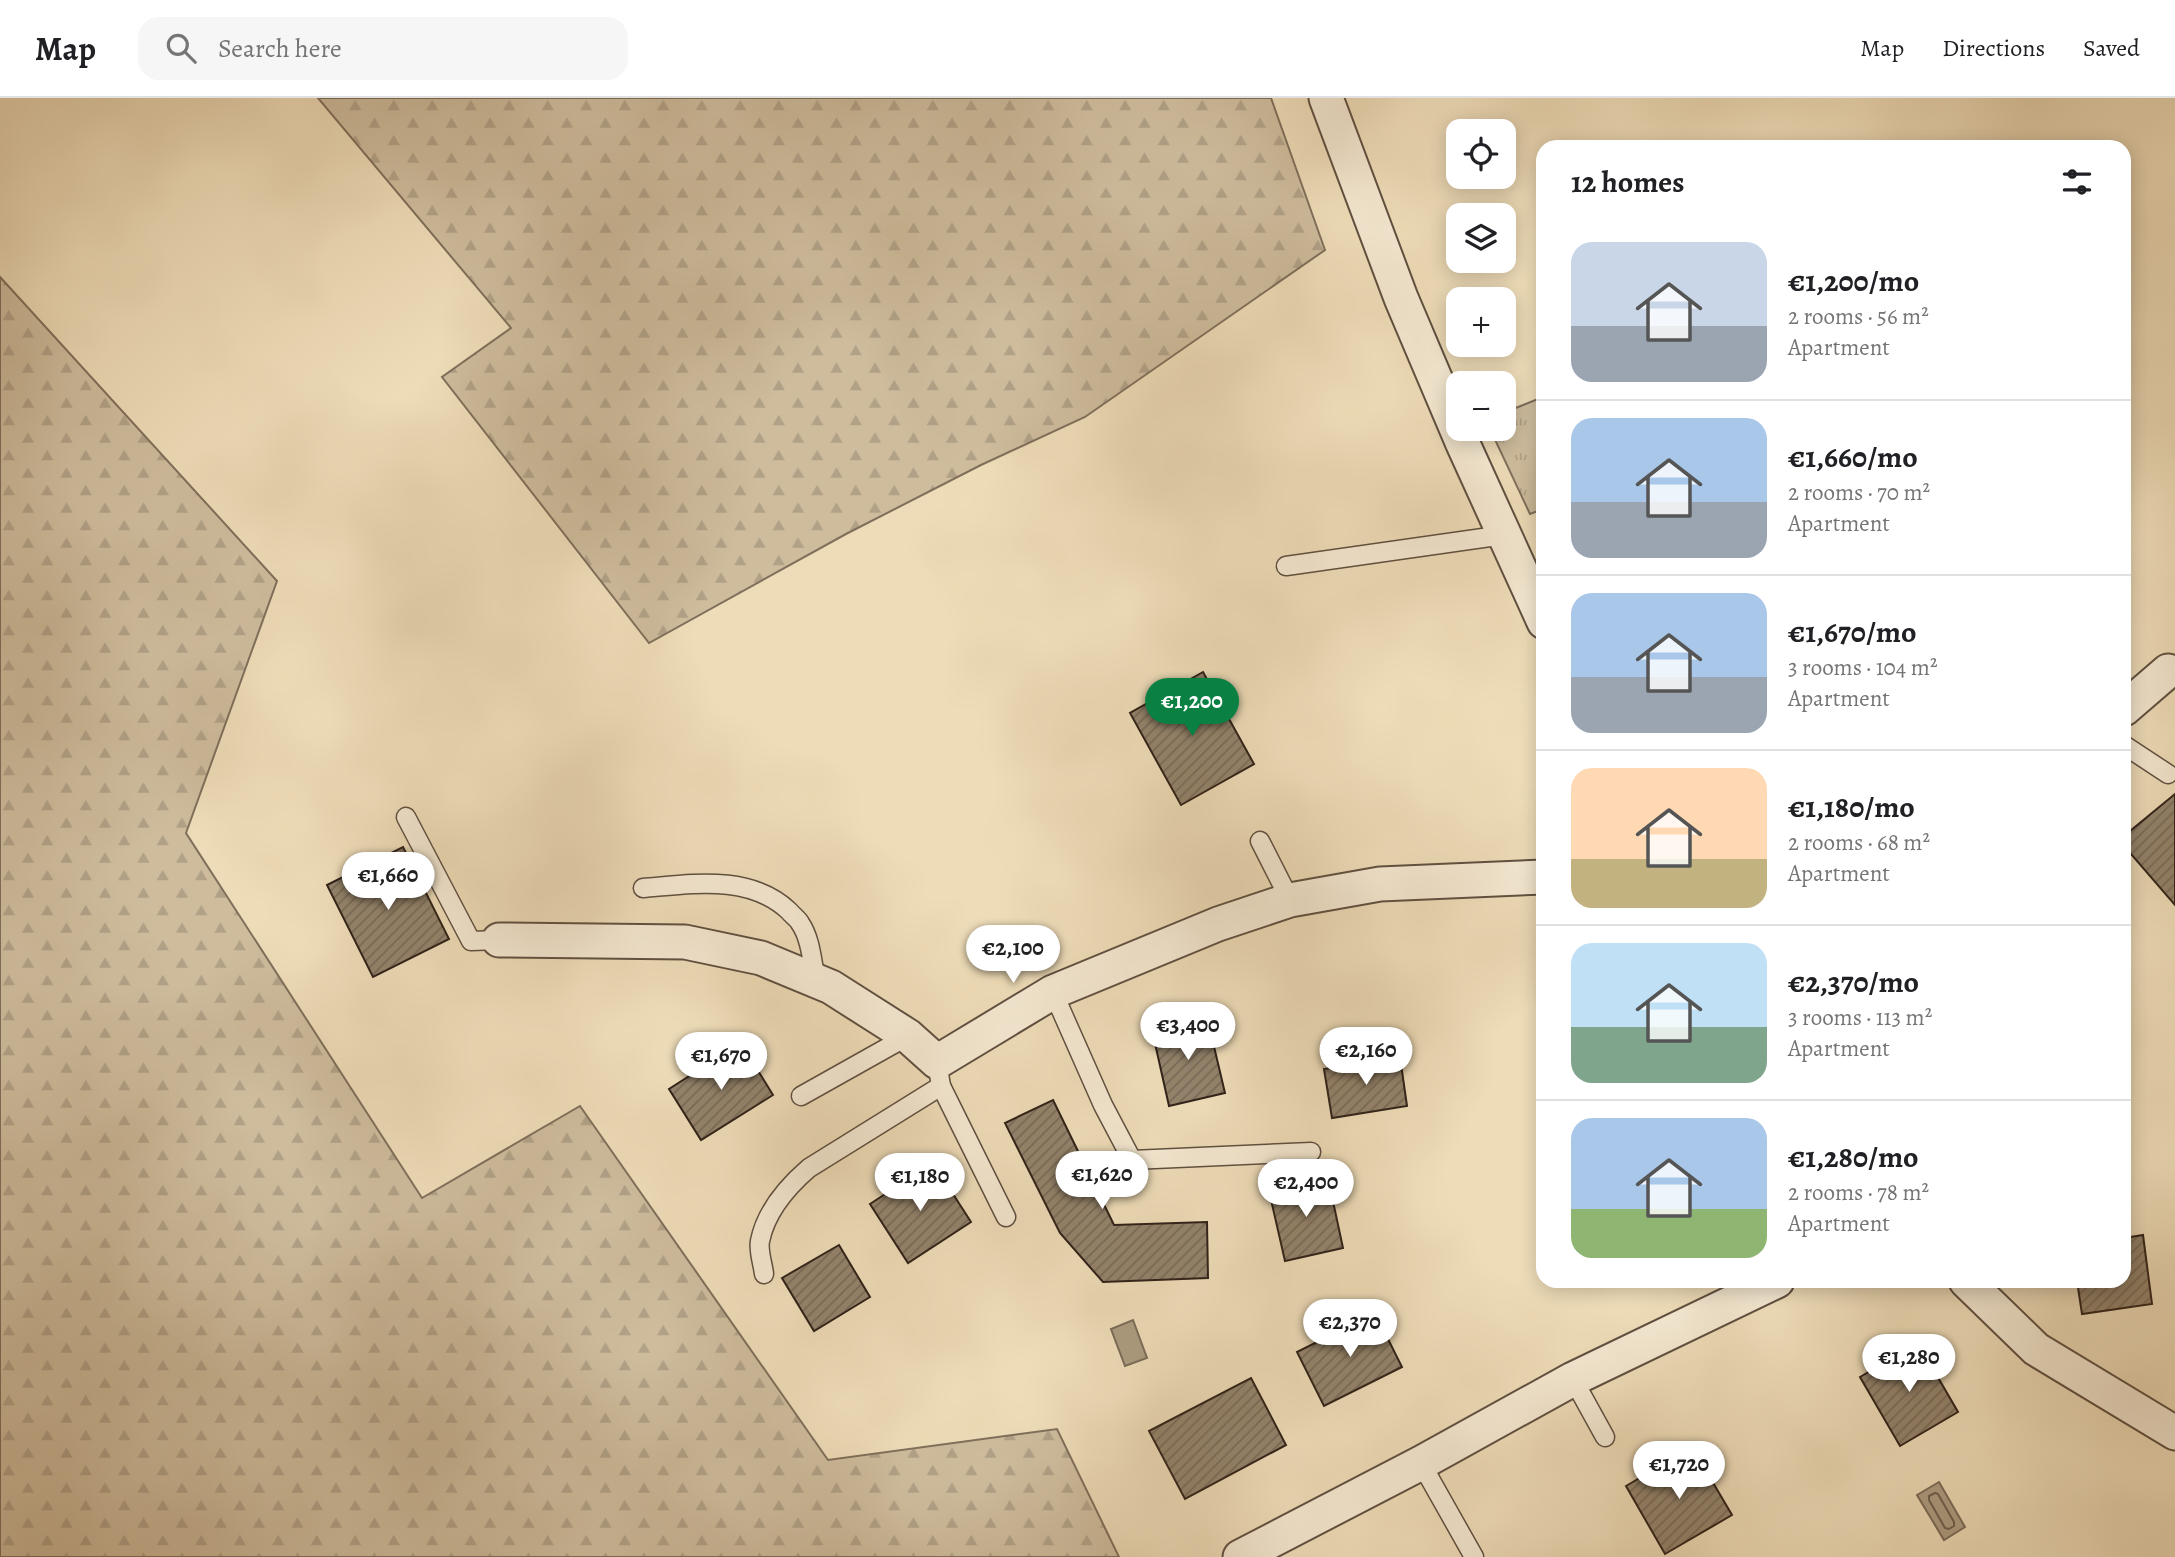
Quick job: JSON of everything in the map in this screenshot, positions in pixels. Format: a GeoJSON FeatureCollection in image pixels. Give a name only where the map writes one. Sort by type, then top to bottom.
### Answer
{"type":"FeatureCollection","features":[{"type":"Feature","properties":{"kind":"street"},"geometry":{"type":"LineString","coordinates":[[1326,98],[1401,298],[1536,605]]}},
{"type":"Feature","properties":{"kind":"street"},"geometry":{"type":"LineString","coordinates":[[2131,703],[2168,671]]}},
{"type":"Feature","properties":{"kind":"street"},"geometry":{"type":"LineString","coordinates":[[499,940],[685,942],[761,958],[831,987],[908,1036],[939,1074],[1053,992],[1218,924],[1290,900],[1380,884],[1536,877]]}},
{"type":"Feature","properties":{"kind":"street"},"geometry":{"type":"LineString","coordinates":[[1240,1557],[1421,1463],[1573,1379],[1762,1288]]}},
{"type":"Feature","properties":{"kind":"street"},"geometry":{"type":"LineString","coordinates":[[1973,1288],[2036,1349],[2175,1433]]}},
{"type":"Feature","properties":{"kind":"lane"},"geometry":{"type":"LineString","coordinates":[[1286,566],[1504,535]]}},
{"type":"Feature","properties":{"kind":"lane"},"geometry":{"type":"LineString","coordinates":[[2131,750],[2168,774]]}},
{"type":"Feature","properties":{"kind":"lane"},"geometry":{"type":"LineString","coordinates":[[406,817],[471,941],[499,940]]}},
{"type":"Feature","properties":{"kind":"lane"},"geometry":{"type":"LineString","coordinates":[[1260,841],[1290,900]]}},
{"type":"Feature","properties":{"kind":"lane"},"geometry":{"type":"LineString","coordinates":[[643,888],[707,883],[750,888],[779,902],[800,922],[810,948],[816,981]]}},
{"type":"Feature","properties":{"kind":"lane"},"geometry":{"type":"LineString","coordinates":[[1053,992],[1103,1105],[1132,1160],[1311,1152]]}},
{"type":"Feature","properties":{"kind":"lane"},"geometry":{"type":"LineString","coordinates":[[801,1096],[908,1036]]}},
{"type":"Feature","properties":{"kind":"lane"},"geometry":{"type":"LineString","coordinates":[[764,1274],[759,1242],[773,1208],[789,1184],[939,1074],[1006,1217]]}},
{"type":"Feature","properties":{"kind":"lane"},"geometry":{"type":"LineString","coordinates":[[1573,1379],[1605,1437]]}},
{"type":"Feature","properties":{"kind":"lane"},"geometry":{"type":"LineString","coordinates":[[1421,1463],[1474,1557]]}},
{"type":"Feature","properties":{"kind":"green space"},"geometry":{"type":"Polygon","coordinates":[[[318,98],[1271,98],[1325,250],[1085,417],[981,465],[846,534],[649,643],[442,377],[511,328],[318,98]]]}},
{"type":"Feature","properties":{"kind":"green space"},"geometry":{"type":"Polygon","coordinates":[[[0,277],[277,581],[186,833],[422,1198],[580,1106],[828,1460],[1057,1429],[1119,1557],[0,1557],[0,277]]]}},
{"type":"Feature","properties":{"kind":"green space"},"geometry":{"type":"Polygon","coordinates":[[[1536,400],[1536,512],[1530,514],[1496,441],[1516,441],[1516,408],[1536,400]]]}},
{"type":"Feature","properties":{"kind":"water"},"geometry":{"type":"Polygon","coordinates":[[[1133,1320],[1147,1358],[1125,1366],[1111,1329],[1133,1320]]]}},
{"type":"Feature","properties":{"kind":"water"},"geometry":{"type":"Polygon","coordinates":[[[1939,1482],[1965,1527],[1944,1540],[1917,1495],[1939,1482]]]}},
{"type":"Feature","properties":{"kind":"building"},"geometry":{"type":"Polygon","coordinates":[[[1203,672],[1254,764],[1181,805],[1130,713],[1203,672]]]}},
{"type":"Feature","properties":{"kind":"building"},"geometry":{"type":"Polygon","coordinates":[[[2175,794],[2175,905],[2131,854],[2131,830],[2175,794]]]}},
{"type":"Feature","properties":{"kind":"building"},"geometry":{"type":"Polygon","coordinates":[[[403,847],[449,939],[373,977],[327,885],[403,847]]]}},
{"type":"Feature","properties":{"kind":"building"},"geometry":{"type":"Polygon","coordinates":[[[1207,1017],[1225,1093],[1169,1106],[1152,1030],[1207,1017]]]}},
{"type":"Feature","properties":{"kind":"building"},"geometry":{"type":"Polygon","coordinates":[[[741,1043],[773,1095],[701,1140],[669,1089],[741,1043]]]}},
{"type":"Feature","properties":{"kind":"building"},"geometry":{"type":"Polygon","coordinates":[[[1400,1057],[1407,1106],[1332,1118],[1324,1069],[1400,1057]]]}},
{"type":"Feature","properties":{"kind":"building"},"geometry":{"type":"Polygon","coordinates":[[[1053,1100],[1114,1225],[1207,1222],[1208,1278],[1103,1282],[1060,1233],[1005,1123],[1053,1100]]]}},
{"type":"Feature","properties":{"kind":"building"},"geometry":{"type":"Polygon","coordinates":[[[933,1163],[971,1222],[908,1263],[870,1204],[933,1163]]]}},
{"type":"Feature","properties":{"kind":"building"},"geometry":{"type":"Polygon","coordinates":[[[1328,1178],[1343,1248],[1285,1261],[1269,1191],[1328,1178]]]}},
{"type":"Feature","properties":{"kind":"building"},"geometry":{"type":"Polygon","coordinates":[[[2143,1235],[2152,1304],[2082,1314],[2078,1288],[2131,1288],[2131,1237],[2143,1235]]]}},
{"type":"Feature","properties":{"kind":"building"},"geometry":{"type":"Polygon","coordinates":[[[839,1245],[870,1297],[814,1331],[782,1278],[839,1245]]]}},
{"type":"Feature","properties":{"kind":"building"},"geometry":{"type":"Polygon","coordinates":[[[1375,1313],[1402,1367],[1324,1406],[1297,1352],[1375,1313]]]}},
{"type":"Feature","properties":{"kind":"building"},"geometry":{"type":"Polygon","coordinates":[[[1918,1343],[1958,1412],[1900,1446],[1860,1377],[1918,1343]]]}},
{"type":"Feature","properties":{"kind":"building"},"geometry":{"type":"Polygon","coordinates":[[[1251,1378],[1286,1445],[1185,1499],[1149,1431],[1251,1378]]]}},
{"type":"Feature","properties":{"kind":"building"},"geometry":{"type":"Polygon","coordinates":[[[1692,1447],[1732,1515],[1665,1554],[1626,1486],[1692,1447]]]}}]}
